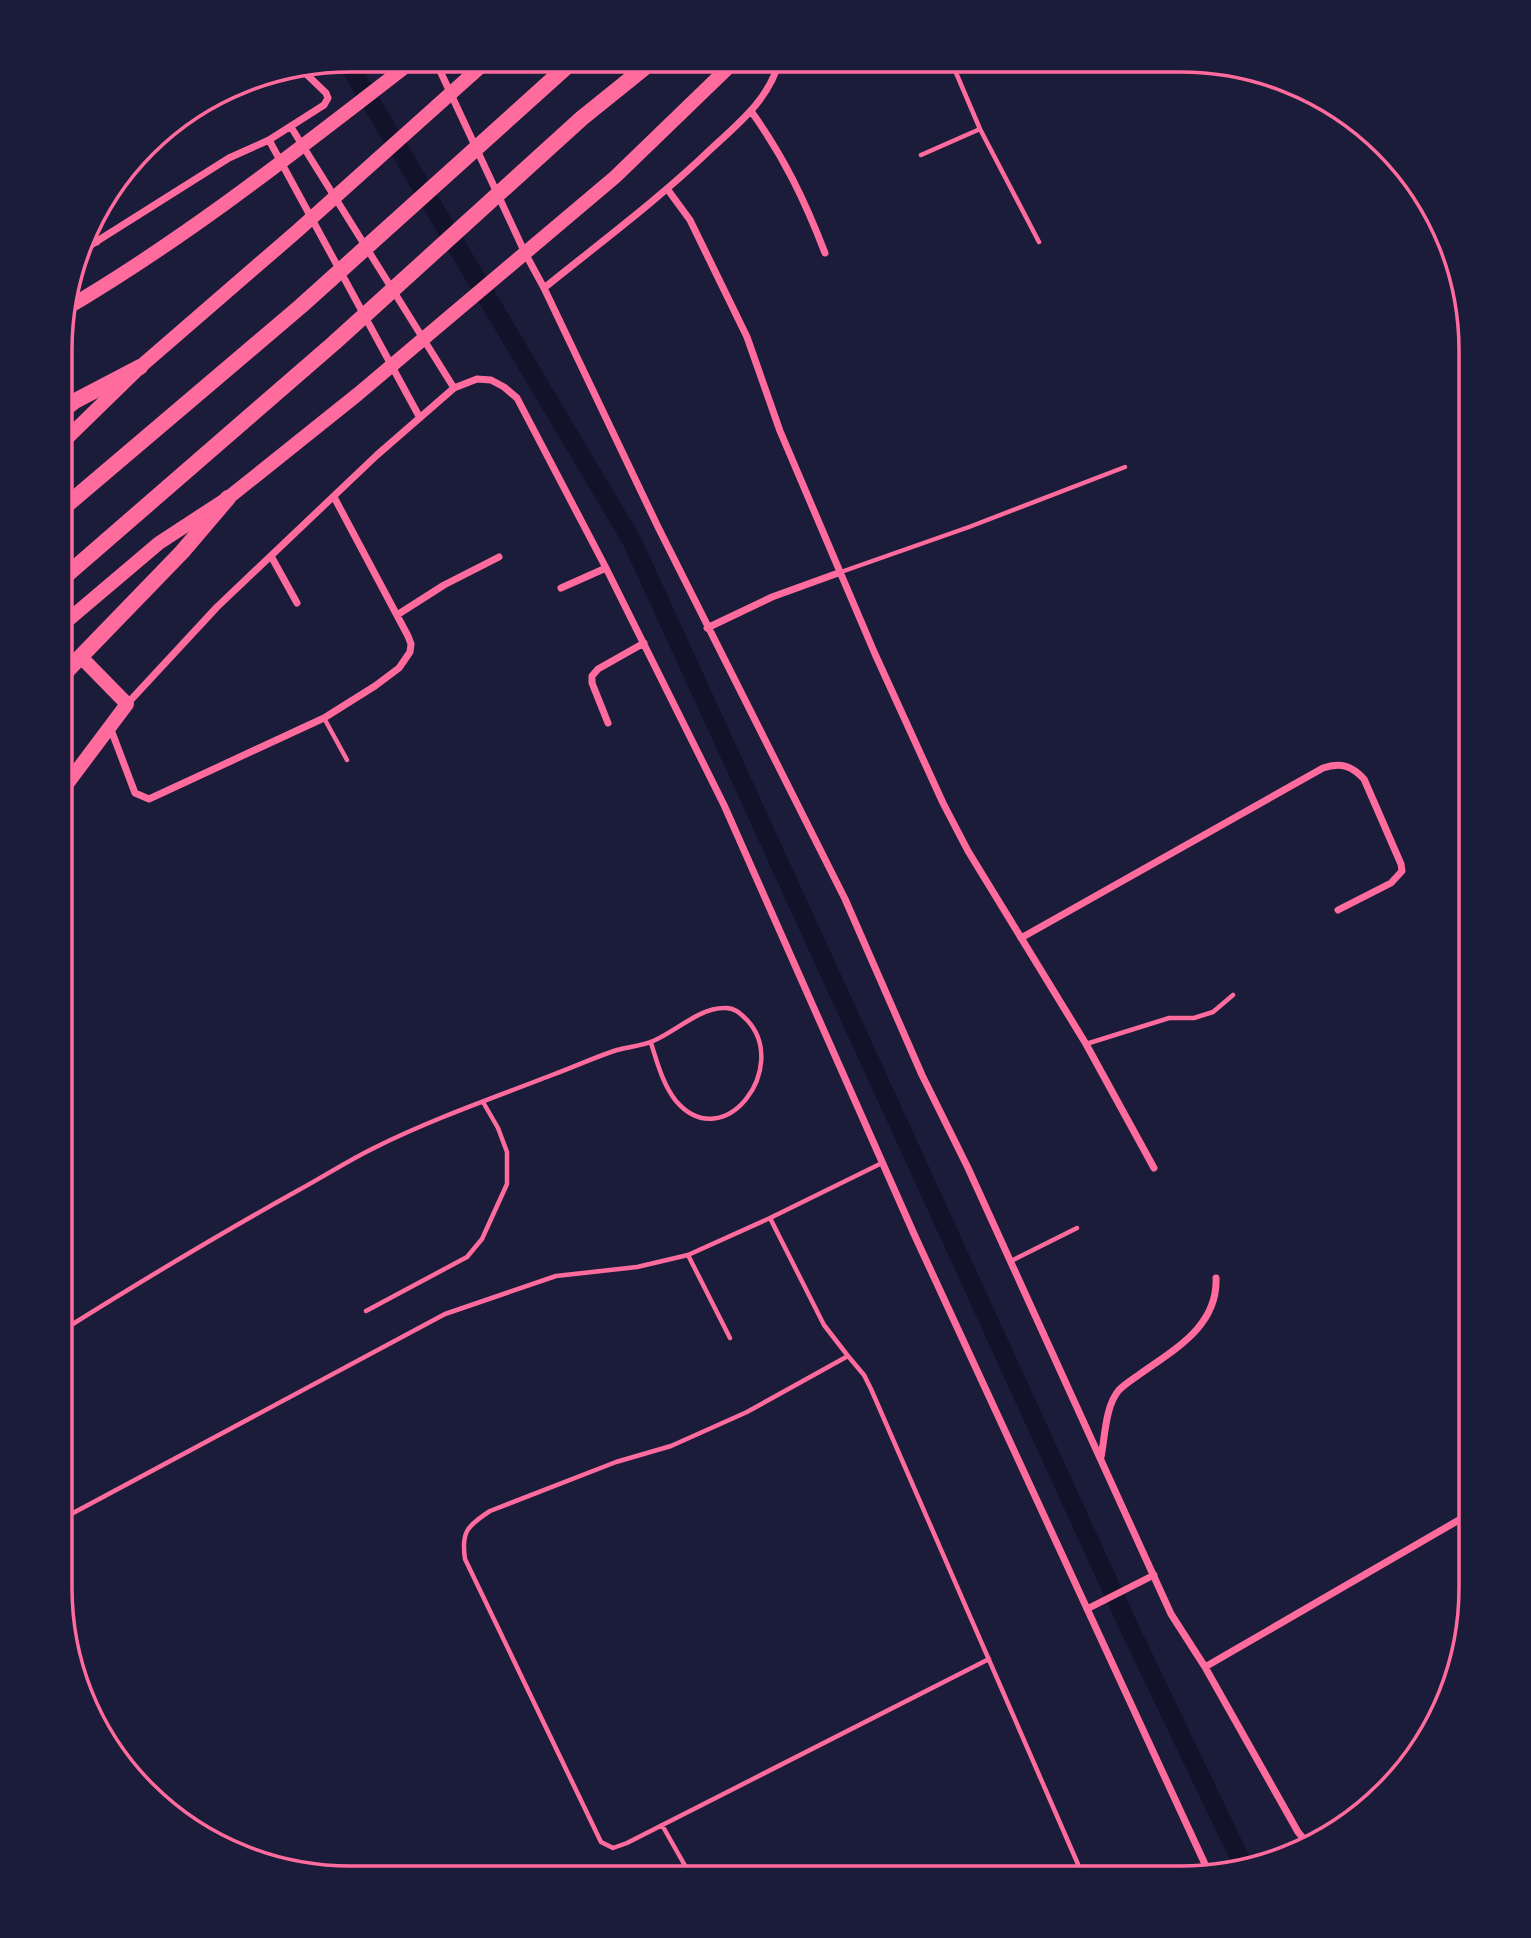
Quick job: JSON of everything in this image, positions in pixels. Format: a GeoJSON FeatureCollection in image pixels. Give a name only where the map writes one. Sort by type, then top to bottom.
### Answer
{"type":"FeatureCollection","features":[{"type":"Feature","properties":{"kind":"highway"},"geometry":{"type":"LineString","coordinates":[[72,501],[301,306],[560,72]]}},
{"type":"Feature","properties":{"kind":"highway"},"geometry":{"type":"LineString","coordinates":[[72,569],[334,343],[582,118],[639,72]]}},
{"type":"Feature","properties":{"kind":"highway"},"geometry":{"type":"LineString","coordinates":[[72,403],[140,367]]}},
{"type":"Feature","properties":{"kind":"highway"},"geometry":{"type":"LineString","coordinates":[[72,666],[182,552],[228,498]]}},
{"type":"Feature","properties":{"kind":"main road"},"geometry":{"type":"LineString","coordinates":[[76,303],[252,185],[398,72]]}},
{"type":"Feature","properties":{"kind":"main road"},"geometry":{"type":"LineString","coordinates":[[72,433],[140,367],[475,72]]}},
{"type":"Feature","properties":{"kind":"main road"},"geometry":{"type":"LineString","coordinates":[[72,617],[159,543],[228,498],[358,394],[615,177],[724,72]]}},
{"type":"Feature","properties":{"kind":"main road"},"geometry":{"type":"LineString","coordinates":[[77,296],[104,286]]}},
{"type":"Feature","properties":{"kind":"main road"},"geometry":{"type":"LineString","coordinates":[[72,777],[127,704],[81,657]]}},
{"type":"Feature","properties":{"kind":"street"},"geometry":{"type":"LineString","coordinates":[[441,72],[525,253],[551,301],[708,628],[845,900],[922,1075],[1011,1261],[1171,1614],[1304,1838]]}},
{"type":"Feature","properties":{"kind":"street"},"geometry":{"type":"LineString","coordinates":[[544,288],[668,190],[751,111],[768,88],[775,72]]}},
{"type":"Feature","properties":{"kind":"street"},"geometry":{"type":"LineString","coordinates":[[92,245],[229,158],[269,140],[324,105],[328,98],[326,93],[307,75]]}},
{"type":"Feature","properties":{"kind":"street"},"geometry":{"type":"LineString","coordinates":[[751,111],[794,178],[825,253]]}},
{"type":"Feature","properties":{"kind":"street"},"geometry":{"type":"LineString","coordinates":[[290,127],[454,388]]}},
{"type":"Feature","properties":{"kind":"street"},"geometry":{"type":"LineString","coordinates":[[269,140],[419,418]]}},
{"type":"Feature","properties":{"kind":"street"},"geometry":{"type":"LineString","coordinates":[[668,190],[701,240],[747,337],[780,431],[912,740],[943,803],[968,851],[1086,1044],[1154,1168]]}},
{"type":"Feature","properties":{"kind":"street"},"geometry":{"type":"LineString","coordinates":[[95,238],[97,242]]}},
{"type":"Feature","properties":{"kind":"street"},"geometry":{"type":"LineString","coordinates":[[127,704],[209,615],[334,496],[454,388],[477,379],[491,380],[517,398],[606,568],[724,805],[914,1234],[1206,1865]]}},
{"type":"Feature","properties":{"kind":"street"},"geometry":{"type":"LineString","coordinates":[[110,726],[135,793],[149,799],[324,718],[375,686],[407,658],[411,644],[334,496]]}},
{"type":"Feature","properties":{"kind":"street"},"geometry":{"type":"LineString","coordinates":[[271,556],[297,603]]}},
{"type":"Feature","properties":{"kind":"street"},"geometry":{"type":"LineString","coordinates":[[397,615],[444,585],[499,558]]}},
{"type":"Feature","properties":{"kind":"street"},"geometry":{"type":"LineString","coordinates":[[561,588],[606,568]]}},
{"type":"Feature","properties":{"kind":"street"},"geometry":{"type":"LineString","coordinates":[[708,628],[772,597],[841,572]]}},
{"type":"Feature","properties":{"kind":"street"},"geometry":{"type":"LineString","coordinates":[[608,723],[592,683],[592,676],[598,668],[644,643]]}},
{"type":"Feature","properties":{"kind":"street"},"geometry":{"type":"LineString","coordinates":[[1021,938],[1323,768],[1335,764],[1356,770],[1364,779],[1402,871],[1391,883],[1338,910]]}},
{"type":"Feature","properties":{"kind":"street"},"geometry":{"type":"LineString","coordinates":[[1101,1458],[1109,1417],[1118,1391],[1187,1341],[1202,1325],[1217,1293],[1216,1278]]}},
{"type":"Feature","properties":{"kind":"street"},"geometry":{"type":"LineString","coordinates":[[1205,1668],[1459,1520]]}},
{"type":"Feature","properties":{"kind":"street"},"geometry":{"type":"LineString","coordinates":[[1087,1609],[1154,1575]]}},
{"type":"Feature","properties":{"kind":"lane"},"geometry":{"type":"LineString","coordinates":[[956,72],[980,129],[1038,242]]}},
{"type":"Feature","properties":{"kind":"lane"},"geometry":{"type":"LineString","coordinates":[[920,155],[980,129]]}},
{"type":"Feature","properties":{"kind":"lane"},"geometry":{"type":"LineString","coordinates":[[841,572],[1125,467]]}},
{"type":"Feature","properties":{"kind":"lane"},"geometry":{"type":"LineString","coordinates":[[324,718],[346,760]]}},
{"type":"Feature","properties":{"kind":"lane"},"geometry":{"type":"LineString","coordinates":[[1086,1044],[1169,1018],[1194,1017],[1213,1012],[1233,995]]}},
{"type":"Feature","properties":{"kind":"lane"},"geometry":{"type":"LineString","coordinates":[[72,1325],[183,1256],[376,1147],[618,1050],[651,1043],[701,1015],[727,1007],[738,1011],[756,1033],[763,1059],[761,1070],[754,1087],[741,1105],[720,1118],[705,1119],[693,1115],[676,1100],[660,1070],[651,1043]]}},
{"type":"Feature","properties":{"kind":"lane"},"geometry":{"type":"LineString","coordinates":[[366,1311],[467,1257],[482,1239],[507,1184],[507,1152],[498,1128],[483,1102]]}},
{"type":"Feature","properties":{"kind":"lane"},"geometry":{"type":"LineString","coordinates":[[72,1514],[445,1314],[556,1276],[637,1267],[688,1255],[883,1162]]}},
{"type":"Feature","properties":{"kind":"lane"},"geometry":{"type":"LineString","coordinates":[[770,1218],[824,1325],[864,1375],[871,1389],[1079,1866]]}},
{"type":"Feature","properties":{"kind":"lane"},"geometry":{"type":"LineString","coordinates":[[1011,1261],[1077,1228]]}},
{"type":"Feature","properties":{"kind":"lane"},"geometry":{"type":"LineString","coordinates":[[688,1255],[730,1338]]}},
{"type":"Feature","properties":{"kind":"lane"},"geometry":{"type":"LineString","coordinates":[[848,1356],[747,1412],[671,1446],[616,1462],[490,1511],[466,1531],[463,1544],[465,1559],[601,1842],[613,1848],[989,1659]]}},
{"type":"Feature","properties":{"kind":"lane"},"geometry":{"type":"LineString","coordinates":[[662,1825],[685,1866]]}},
{"type":"Feature","properties":{"kind":"waterway"},"geometry":{"type":"LineString","coordinates":[[353,72],[632,541],[1128,1625],[1241,1860]]}}]}
